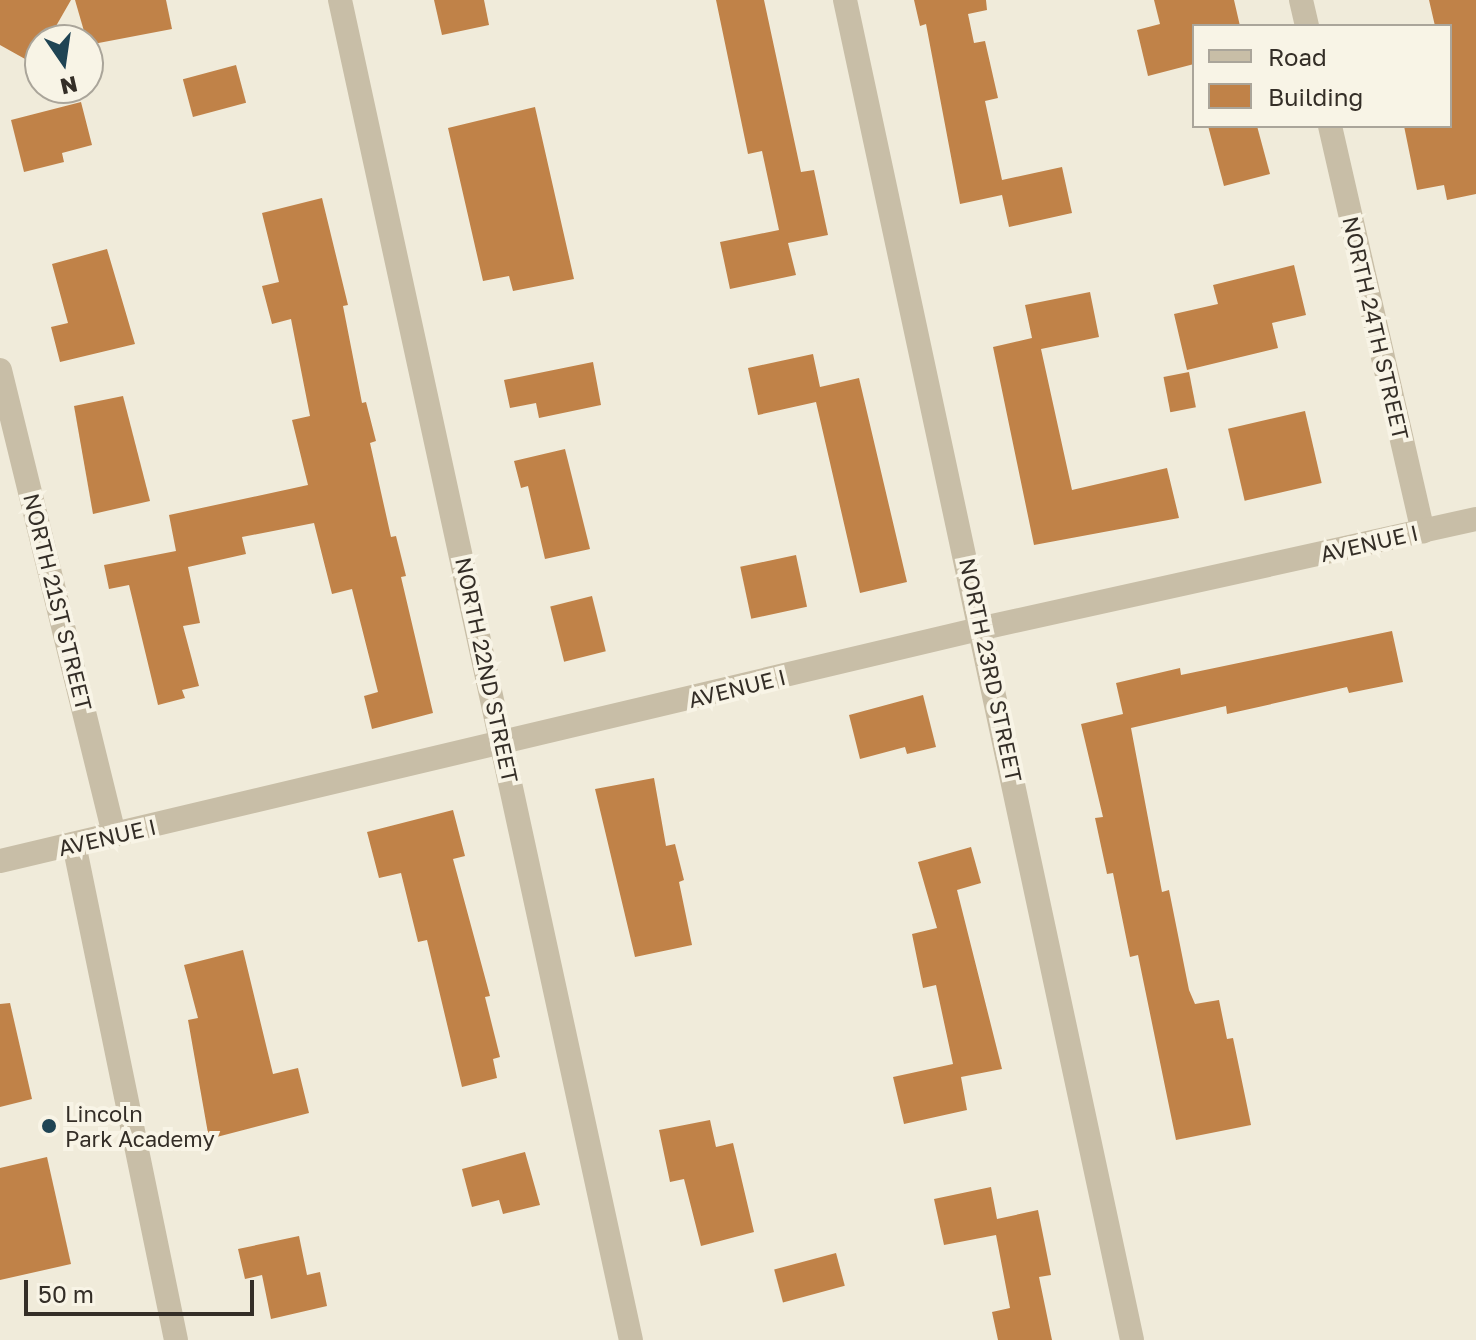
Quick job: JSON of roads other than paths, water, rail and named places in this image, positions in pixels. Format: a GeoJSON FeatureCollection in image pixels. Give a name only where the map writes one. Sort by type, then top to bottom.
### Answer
{"type":"FeatureCollection","features":[{"type":"Feature","properties":{"kind":"street","name":"NORTH 22ND STREET"},"geometry":{"type":"LineString","coordinates":[[340,0],[631,1340]]}},
{"type":"Feature","properties":{"kind":"street","name":"NORTH 23RD STREET"},"geometry":{"type":"LineString","coordinates":[[845,0],[983,628],[1132,1340]]}},
{"type":"Feature","properties":{"kind":"street"},"geometry":{"type":"LineString","coordinates":[[1301,0],[1307,24]]}},
{"type":"Feature","properties":{"kind":"street","name":"NORTH 24TH STREET"},"geometry":{"type":"LineString","coordinates":[[1330,128],[1423,531]]}},
{"type":"Feature","properties":{"kind":"street","name":"NORTH 21ST STREET"},"geometry":{"type":"LineString","coordinates":[[0,370],[114,835]]}},
{"type":"Feature","properties":{"kind":"street","name":"AVENUE I"},"geometry":{"type":"LineString","coordinates":[[0,861],[983,628],[1476,519]]}},
{"type":"Feature","properties":{"kind":"street"},"geometry":{"type":"LineString","coordinates":[[74,844],[176,1340]]}},
{"type":"Feature","properties":{"kind":"place","name":"Lincoln Park Academy"},"geometry":{"type":"Point","coordinates":[49,1126]}}]}
